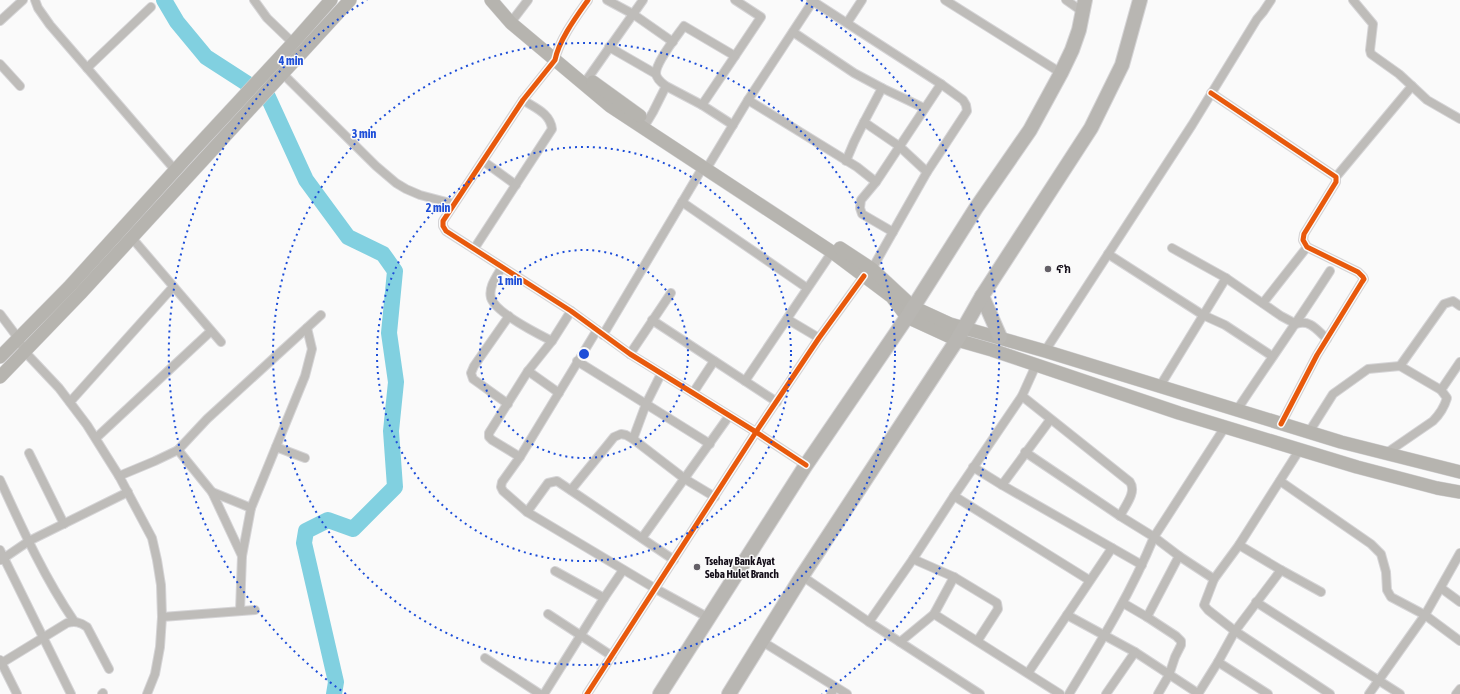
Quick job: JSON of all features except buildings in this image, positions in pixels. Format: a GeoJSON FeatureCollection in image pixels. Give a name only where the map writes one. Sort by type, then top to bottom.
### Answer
{"type":"FeatureCollection","features":[{"type":"Feature","properties":{"kind":"highway"},"geometry":{"type":"LineString","coordinates":[[729,694],[763,642],[802,576],[960,334],[982,296],[1091,128],[1122,65],[1140,0]]}},
{"type":"Feature","properties":{"kind":"highway"},"geometry":{"type":"LineString","coordinates":[[660,694],[806,465],[910,312],[976,208],[1030,130],[1072,50],[1084,6]]}},
{"type":"Feature","properties":{"kind":"highway"},"geometry":{"type":"LineString","coordinates":[[982,296],[1000,338]]}},
{"type":"Feature","properties":{"kind":"main road"},"geometry":{"type":"LineString","coordinates":[[0,376],[25,352],[132,238],[252,97],[262,77],[331,0]]}},
{"type":"Feature","properties":{"kind":"main road"},"geometry":{"type":"LineString","coordinates":[[0,357],[69,287],[175,170],[252,97],[272,86],[350,0]]}},
{"type":"Feature","properties":{"kind":"main road"},"geometry":{"type":"LineString","coordinates":[[491,0],[511,24],[556,57],[588,78],[707,165],[832,252],[868,273]]}},
{"type":"Feature","properties":{"kind":"main road"},"geometry":{"type":"LineString","coordinates":[[500,0],[515,17],[556,57],[610,106],[707,165],[868,273],[910,312],[950,324],[960,334],[992,350],[1225,427],[1364,469],[1437,488],[1460,492]]}},
{"type":"Feature","properties":{"kind":"main road"},"geometry":{"type":"LineString","coordinates":[[960,334],[1000,338],[1046,350],[1281,424],[1385,454],[1460,472]]}},
{"type":"Feature","properties":{"kind":"main road"},"geometry":{"type":"LineString","coordinates":[[1248,434],[1254,416]]}},
{"type":"Feature","properties":{"kind":"street"},"geometry":{"type":"LineString","coordinates":[[0,21],[23,0]]}},
{"type":"Feature","properties":{"kind":"street"},"geometry":{"type":"LineString","coordinates":[[35,0],[38,8],[50,25],[175,170]]}},
{"type":"Feature","properties":{"kind":"street"},"geometry":{"type":"LineString","coordinates":[[254,0],[267,18],[293,43]]}},
{"type":"Feature","properties":{"kind":"street"},"geometry":{"type":"LineString","coordinates":[[515,17],[528,0]]}},
{"type":"Feature","properties":{"kind":"street"},"geometry":{"type":"LineString","coordinates":[[588,0],[573,22],[556,57],[523,100],[482,161],[443,221],[443,226],[446,231],[572,311],[630,354],[756,432],[806,465]]}},
{"type":"Feature","properties":{"kind":"street"},"geometry":{"type":"LineString","coordinates":[[607,0],[632,14],[673,42]]}},
{"type":"Feature","properties":{"kind":"street"},"geometry":{"type":"LineString","coordinates":[[588,78],[643,0]]}},
{"type":"Feature","properties":{"kind":"street"},"geometry":{"type":"LineString","coordinates":[[702,105],[761,17],[735,0]]}},
{"type":"Feature","properties":{"kind":"street"},"geometry":{"type":"LineString","coordinates":[[847,23],[862,0]]}},
{"type":"Feature","properties":{"kind":"street"},"geometry":{"type":"LineString","coordinates":[[945,0],[1060,73]]}},
{"type":"Feature","properties":{"kind":"street"},"geometry":{"type":"LineString","coordinates":[[1066,0],[1084,6]]}},
{"type":"Feature","properties":{"kind":"street"},"geometry":{"type":"LineString","coordinates":[[1046,350],[1211,94],[1257,19],[1271,0]]}},
{"type":"Feature","properties":{"kind":"street"},"geometry":{"type":"LineString","coordinates":[[1353,0],[1374,24],[1370,47],[1371,54],[1399,74],[1427,100],[1460,118]]}},
{"type":"Feature","properties":{"kind":"street"},"geometry":{"type":"LineString","coordinates":[[587,694],[656,589],[756,432],[819,338],[868,273],[927,172],[967,111],[963,100],[941,84],[812,1],[600,332],[577,361],[520,457],[502,482],[501,487],[503,492],[527,512],[623,570],[656,589],[709,618]]}},
{"type":"Feature","properties":{"kind":"street"},"geometry":{"type":"LineString","coordinates":[[87,68],[151,7]]}},
{"type":"Feature","properties":{"kind":"street"},"geometry":{"type":"LineString","coordinates":[[656,74],[658,65],[684,26],[735,56]]}},
{"type":"Feature","properties":{"kind":"street"},"geometry":{"type":"LineString","coordinates":[[793,32],[854,72],[882,88],[924,108]]}},
{"type":"Feature","properties":{"kind":"street"},"geometry":{"type":"LineString","coordinates":[[609,47],[656,74],[660,81],[666,86],[702,105],[733,125]]}},
{"type":"Feature","properties":{"kind":"street"},"geometry":{"type":"LineString","coordinates":[[0,64],[20,86]]}},
{"type":"Feature","properties":{"kind":"street"},"geometry":{"type":"LineString","coordinates":[[283,74],[376,166],[396,183],[420,195],[454,204]]}},
{"type":"Feature","properties":{"kind":"street"},"geometry":{"type":"LineString","coordinates":[[893,232],[862,214],[860,208],[861,200],[876,182],[941,84]]}},
{"type":"Feature","properties":{"kind":"street"},"geometry":{"type":"LineString","coordinates":[[647,122],[666,86]]}},
{"type":"Feature","properties":{"kind":"street"},"geometry":{"type":"LineString","coordinates":[[1281,424],[1327,339],[1364,279],[1358,272],[1307,247],[1303,240],[1304,234],[1336,182],[1336,177],[1412,86]]}},
{"type":"Feature","properties":{"kind":"street"},"geometry":{"type":"LineString","coordinates":[[846,161],[882,88]]}},
{"type":"Feature","properties":{"kind":"street"},"geometry":{"type":"LineString","coordinates":[[1211,94],[1336,177]]}},
{"type":"Feature","properties":{"kind":"street"},"geometry":{"type":"LineString","coordinates":[[474,249],[552,129],[551,123],[546,114],[523,100]]}},
{"type":"Feature","properties":{"kind":"street"},"geometry":{"type":"LineString","coordinates":[[748,100],[857,167],[876,182]]}},
{"type":"Feature","properties":{"kind":"street"},"geometry":{"type":"LineString","coordinates":[[864,122],[899,146],[927,172]]}},
{"type":"Feature","properties":{"kind":"street"},"geometry":{"type":"LineString","coordinates":[[482,161],[516,184]]}},
{"type":"Feature","properties":{"kind":"street"},"geometry":{"type":"LineString","coordinates":[[682,202],[807,288]]}},
{"type":"Feature","properties":{"kind":"street"},"geometry":{"type":"LineString","coordinates":[[132,238],[221,342]]}},
{"type":"Feature","properties":{"kind":"street"},"geometry":{"type":"LineString","coordinates":[[1263,303],[1307,247]]}},
{"type":"Feature","properties":{"kind":"street"},"geometry":{"type":"LineString","coordinates":[[1172,248],[1226,278],[1296,324]]}},
{"type":"Feature","properties":{"kind":"street"},"geometry":{"type":"LineString","coordinates":[[745,381],[832,252]]}},
{"type":"Feature","properties":{"kind":"street"},"geometry":{"type":"LineString","coordinates":[[1108,254],[1203,315],[1226,325],[1272,356]]}},
{"type":"Feature","properties":{"kind":"street"},"geometry":{"type":"LineString","coordinates":[[502,267],[491,290],[491,298],[494,304],[532,331],[552,341]]}},
{"type":"Feature","properties":{"kind":"street"},"geometry":{"type":"LineString","coordinates":[[1237,410],[1272,356],[1296,324],[1330,271]]}},
{"type":"Feature","properties":{"kind":"street"},"geometry":{"type":"LineString","coordinates":[[1160,386],[1226,278]]}},
{"type":"Feature","properties":{"kind":"street"},"geometry":{"type":"LineString","coordinates":[[70,402],[173,287]]}},
{"type":"Feature","properties":{"kind":"street"},"geometry":{"type":"LineString","coordinates":[[630,354],[671,293]]}},
{"type":"Feature","properties":{"kind":"street"},"geometry":{"type":"LineString","coordinates":[[1400,366],[1444,304],[1453,301],[1460,306]]}},
{"type":"Feature","properties":{"kind":"street"},"geometry":{"type":"LineString","coordinates":[[520,457],[492,440],[489,437],[489,433],[528,371],[552,341],[572,311]]}},
{"type":"Feature","properties":{"kind":"street"},"geometry":{"type":"LineString","coordinates":[[0,314],[18,338],[25,352],[70,402],[96,438],[128,492],[152,538],[161,585],[162,617],[160,647],[155,674],[147,694]]}},
{"type":"Feature","properties":{"kind":"street"},"geometry":{"type":"LineString","coordinates":[[119,476],[178,450],[207,419],[321,315]]}},
{"type":"Feature","properties":{"kind":"street"},"geometry":{"type":"LineString","coordinates":[[508,404],[473,378],[471,373],[474,366],[509,316]]}},
{"type":"Feature","properties":{"kind":"street"},"geometry":{"type":"LineString","coordinates":[[787,319],[819,338]]}},
{"type":"Feature","properties":{"kind":"street"},"geometry":{"type":"LineString","coordinates":[[652,320],[777,402]]}},
{"type":"Feature","properties":{"kind":"street"},"geometry":{"type":"LineString","coordinates":[[1296,324],[1303,321],[1310,324],[1327,339]]}},
{"type":"Feature","properties":{"kind":"street"},"geometry":{"type":"LineString","coordinates":[[240,611],[242,556],[251,508],[305,376],[312,349],[307,328]]}},
{"type":"Feature","properties":{"kind":"street"},"geometry":{"type":"LineString","coordinates":[[96,438],[211,331]]}},
{"type":"Feature","properties":{"kind":"street"},"geometry":{"type":"LineString","coordinates":[[693,393],[714,360]]}},
{"type":"Feature","properties":{"kind":"street"},"geometry":{"type":"LineString","coordinates":[[577,361],[710,444]]}},
{"type":"Feature","properties":{"kind":"street"},"geometry":{"type":"LineString","coordinates":[[1441,390],[1460,362]]}},
{"type":"Feature","properties":{"kind":"street"},"geometry":{"type":"LineString","coordinates":[[869,622],[913,559],[973,466],[1022,396],[1036,365]]}},
{"type":"Feature","properties":{"kind":"street"},"geometry":{"type":"LineString","coordinates":[[1309,432],[1333,394],[1360,374],[1368,369],[1400,366],[1441,390],[1447,398],[1440,415],[1385,454]]}},
{"type":"Feature","properties":{"kind":"street"},"geometry":{"type":"LineString","coordinates":[[528,371],[559,393]]}},
{"type":"Feature","properties":{"kind":"street"},"geometry":{"type":"LineString","coordinates":[[633,439],[646,404],[661,374]]}},
{"type":"Feature","properties":{"kind":"street"},"geometry":{"type":"LineString","coordinates":[[1022,396],[1050,420],[1130,482],[1133,486],[1133,491],[1120,516]]}},
{"type":"Feature","properties":{"kind":"street"},"geometry":{"type":"LineString","coordinates":[[642,538],[729,416]]}},
{"type":"Feature","properties":{"kind":"street"},"geometry":{"type":"LineString","coordinates":[[1002,485],[1050,420]]}},
{"type":"Feature","properties":{"kind":"street"},"geometry":{"type":"LineString","coordinates":[[1069,694],[1123,603],[1154,537],[1225,427]]}},
{"type":"Feature","properties":{"kind":"street"},"geometry":{"type":"LineString","coordinates":[[571,490],[614,437],[620,434],[626,435],[633,439],[685,479],[715,497]]}},
{"type":"Feature","properties":{"kind":"street"},"geometry":{"type":"LineString","coordinates":[[276,447],[305,458]]}},
{"type":"Feature","properties":{"kind":"street"},"geometry":{"type":"LineString","coordinates":[[1300,449],[1239,545],[1214,579],[1204,605],[1208,610],[1235,631],[1330,694]]}},
{"type":"Feature","properties":{"kind":"street"},"geometry":{"type":"LineString","coordinates":[[178,450],[212,492],[242,556]]}},
{"type":"Feature","properties":{"kind":"street"},"geometry":{"type":"LineString","coordinates":[[1025,452],[1154,537],[1179,556],[1214,579]]}},
{"type":"Feature","properties":{"kind":"street"},"geometry":{"type":"LineString","coordinates":[[29,453],[64,524]]}},
{"type":"Feature","properties":{"kind":"street"},"geometry":{"type":"LineString","coordinates":[[973,466],[1002,485],[1142,565]]}},
{"type":"Feature","properties":{"kind":"street"},"geometry":{"type":"LineString","coordinates":[[0,480],[29,542],[65,608],[74,621]]}},
{"type":"Feature","properties":{"kind":"street"},"geometry":{"type":"LineString","coordinates":[[527,512],[548,483],[557,481],[674,560]]}},
{"type":"Feature","properties":{"kind":"street"},"geometry":{"type":"LineString","coordinates":[[1280,481],[1371,544],[1381,554],[1386,572],[1387,590],[1391,596],[1425,615],[1460,640]]}},
{"type":"Feature","properties":{"kind":"street"},"geometry":{"type":"LineString","coordinates":[[2,559],[29,542],[128,492]]}},
{"type":"Feature","properties":{"kind":"street"},"geometry":{"type":"LineString","coordinates":[[212,492],[251,508]]}},
{"type":"Feature","properties":{"kind":"street"},"geometry":{"type":"LineString","coordinates":[[954,496],[1089,580]]}},
{"type":"Feature","properties":{"kind":"street"},"geometry":{"type":"LineString","coordinates":[[1239,545],[1321,592]]}},
{"type":"Feature","properties":{"kind":"street"},"geometry":{"type":"LineString","coordinates":[[1028,673],[1089,580],[1112,548]]}},
{"type":"Feature","properties":{"kind":"street"},"geometry":{"type":"LineString","coordinates":[[0,550],[2,559],[71,694]]}},
{"type":"Feature","properties":{"kind":"street"},"geometry":{"type":"LineString","coordinates":[[1369,694],[1425,615],[1460,553]]}},
{"type":"Feature","properties":{"kind":"street"},"geometry":{"type":"LineString","coordinates":[[1147,617],[1179,556]]}},
{"type":"Feature","properties":{"kind":"street"},"geometry":{"type":"LineString","coordinates":[[913,559],[954,577],[998,605],[998,609],[978,640]]}},
{"type":"Feature","properties":{"kind":"street"},"geometry":{"type":"LineString","coordinates":[[544,694],[623,570]]}},
{"type":"Feature","properties":{"kind":"street"},"geometry":{"type":"LineString","coordinates":[[1067,615],[1135,652],[1198,694],[1235,631],[1281,570]]}},
{"type":"Feature","properties":{"kind":"street"},"geometry":{"type":"LineString","coordinates":[[555,571],[604,598]]}},
{"type":"Feature","properties":{"kind":"street"},"geometry":{"type":"LineString","coordinates":[[802,576],[869,622],[980,694]]}},
{"type":"Feature","properties":{"kind":"street"},"geometry":{"type":"LineString","coordinates":[[900,642],[934,614],[954,577]]}},
{"type":"Feature","properties":{"kind":"street"},"geometry":{"type":"LineString","coordinates":[[1441,588],[1460,602]]}},
{"type":"Feature","properties":{"kind":"street"},"geometry":{"type":"LineString","coordinates":[[1256,602],[1400,694]]}},
{"type":"Feature","properties":{"kind":"street"},"geometry":{"type":"LineString","coordinates":[[1123,603],[1147,617],[1176,636],[1181,641],[1181,645],[1169,675],[1158,694]]}},
{"type":"Feature","properties":{"kind":"street"},"geometry":{"type":"LineString","coordinates":[[162,617],[255,610]]}},
{"type":"Feature","properties":{"kind":"street"},"geometry":{"type":"LineString","coordinates":[[548,614],[612,656]]}},
{"type":"Feature","properties":{"kind":"street"},"geometry":{"type":"LineString","coordinates":[[934,614],[978,640],[1060,694]]}},
{"type":"Feature","properties":{"kind":"street"},"geometry":{"type":"LineString","coordinates":[[18,694],[0,662],[67,623],[74,621],[82,623],[87,627],[109,669]]}},
{"type":"Feature","properties":{"kind":"street"},"geometry":{"type":"LineString","coordinates":[[763,642],[833,690],[847,694]]}},
{"type":"Feature","properties":{"kind":"street"},"geometry":{"type":"LineString","coordinates":[[1106,694],[1135,652]]}},
{"type":"Feature","properties":{"kind":"street"},"geometry":{"type":"LineString","coordinates":[[485,658],[540,694]]}},
{"type":"Feature","properties":{"kind":"street"},"geometry":{"type":"LineString","coordinates":[[1218,662],[1268,694]]}},
{"type":"Feature","properties":{"kind":"street"},"geometry":{"type":"LineString","coordinates":[[1456,694],[1460,689]]}},
{"type":"Feature","properties":{"kind":"waterway"},"geometry":{"type":"LineString","coordinates":[[164,0],[177,22],[206,57],[268,97],[306,180],[348,237],[383,254],[395,271],[389,333],[396,382],[391,431],[395,487],[353,529],[328,520],[306,531],[304,543],[336,682],[334,694]]}},
{"type":"Feature","properties":{"kind":"cycle path"},"geometry":{"type":"LineString","coordinates":[[588,0],[564,37],[555,60],[523,100],[443,221],[443,226],[446,231],[571,311],[630,354],[756,432],[806,465]]}},
{"type":"Feature","properties":{"kind":"cycle path"},"geometry":{"type":"LineString","coordinates":[[1211,93],[1336,177],[1336,182],[1304,234],[1303,240],[1307,247],[1358,272],[1364,279],[1317,355],[1281,424]]}},
{"type":"Feature","properties":{"kind":"cycle path"},"geometry":{"type":"LineString","coordinates":[[587,694],[756,432],[819,338],[864,276]]}},
{"type":"Feature","properties":{"kind":"place","name":"ኖክ"},"geometry":{"type":"Point","coordinates":[1048,269]}},
{"type":"Feature","properties":{"kind":"place","name":"Tsehay Bank Ayat Seba Hulet Branch"},"geometry":{"type":"Point","coordinates":[697,567]}}]}
